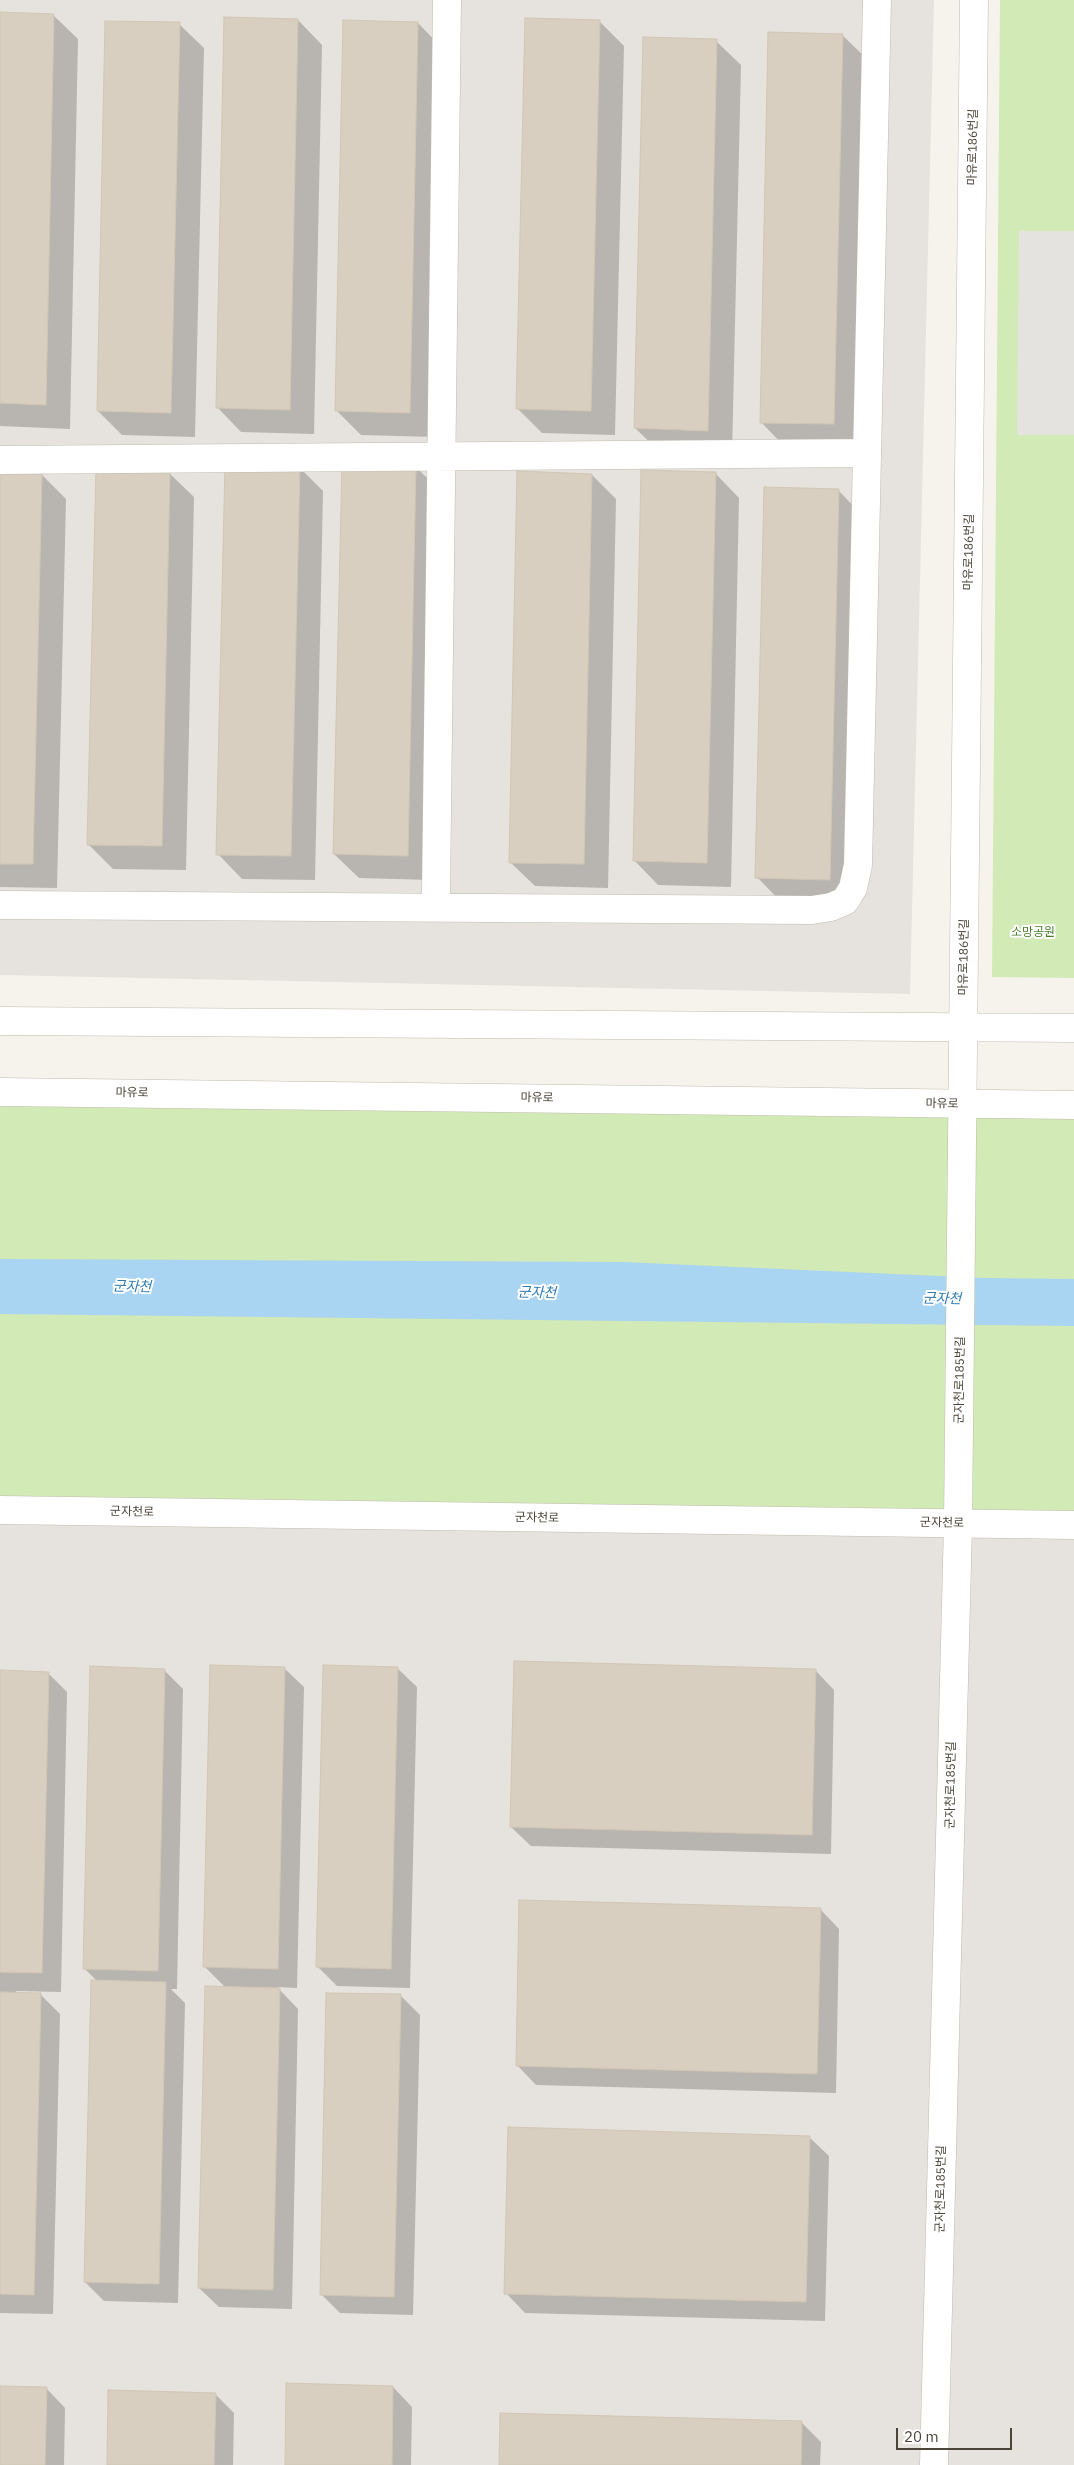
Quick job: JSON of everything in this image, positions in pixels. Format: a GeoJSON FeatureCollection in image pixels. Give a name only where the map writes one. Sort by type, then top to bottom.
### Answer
{"type":"FeatureCollection","features":[{"type":"Feature","properties":{"kind":"street"},"geometry":{"type":"LineString","coordinates":[[436,892],[447,0]]}},
{"type":"Feature","properties":{"kind":"street"},"geometry":{"type":"LineString","coordinates":[[0,905],[812,910],[831,907],[845,901],[852,888],[858,865],[877,0]]}},
{"type":"Feature","properties":{"kind":"street","name":"마유로186번길"},"geometry":{"type":"LineString","coordinates":[[963,1104],[974,0]]}},
{"type":"Feature","properties":{"kind":"street"},"geometry":{"type":"LineString","coordinates":[[0,460],[867,454]]}},
{"type":"Feature","properties":{"kind":"street"},"geometry":{"type":"LineString","coordinates":[[0,1021],[1074,1028]]}},
{"type":"Feature","properties":{"kind":"street","name":"마유로"},"geometry":{"type":"LineString","coordinates":[[0,1092],[1074,1105]]}},
{"type":"Feature","properties":{"kind":"street","name":"군자천로185번길"},"geometry":{"type":"LineString","coordinates":[[934,2465],[958,1524],[963,1104]]}},
{"type":"Feature","properties":{"kind":"street","name":"군자천로"},"geometry":{"type":"LineString","coordinates":[[0,1510],[1074,1525]]}},
{"type":"Feature","properties":{"kind":"shaded area"},"geometry":{"type":"Polygon","coordinates":[[[0,0],[934,0],[910,994],[0,975],[0,0]]]}},
{"type":"Feature","properties":{"kind":"shaded area"},"geometry":{"type":"Polygon","coordinates":[[[1019,231],[1074,231],[1074,435],[1017,435],[1019,231]]]}},
{"type":"Feature","properties":{"kind":"shaded area"},"geometry":{"type":"Polygon","coordinates":[[[0,1523],[1074,1535],[1074,2465],[0,2465],[0,1523]]]}},
{"type":"Feature","properties":{"kind":"green space","name":"소망공원"},"geometry":{"type":"Polygon","coordinates":[[[1000,0],[1074,0],[1074,978],[992,977],[1000,0]]]}},
{"type":"Feature","properties":{"kind":"green space"},"geometry":{"type":"Polygon","coordinates":[[[0,1088],[1074,1103],[1074,1525],[0,1510],[0,1088]]]}},
{"type":"Feature","properties":{"kind":"water","name":"군자천"},"geometry":{"type":"Polygon","coordinates":[[[0,1259],[623,1262],[984,1278],[1074,1279],[1074,1326],[0,1314],[0,1259]]]}},
{"type":"Feature","properties":{"kind":"building"},"geometry":{"type":"Polygon","coordinates":[[[0,12],[54,14],[46,405],[0,403],[0,12]]]}},
{"type":"Feature","properties":{"kind":"building"},"geometry":{"type":"Polygon","coordinates":[[[224,17],[298,19],[290,410],[216,408],[224,17]]]}},
{"type":"Feature","properties":{"kind":"building"},"geometry":{"type":"Polygon","coordinates":[[[525,18],[600,20],[591,411],[516,409],[525,18]]]}},
{"type":"Feature","properties":{"kind":"building"},"geometry":{"type":"Polygon","coordinates":[[[343,20],[418,22],[410,413],[335,411],[343,20]]]}},
{"type":"Feature","properties":{"kind":"building"},"geometry":{"type":"Polygon","coordinates":[[[105,21],[180,22],[171,413],[97,411],[105,21]]]}},
{"type":"Feature","properties":{"kind":"building"},"geometry":{"type":"Polygon","coordinates":[[[768,32],[843,34],[834,424],[760,423],[768,32]]]}},
{"type":"Feature","properties":{"kind":"building"},"geometry":{"type":"Polygon","coordinates":[[[643,37],[717,39],[708,431],[634,428],[643,37]]]}},
{"type":"Feature","properties":{"kind":"building"},"geometry":{"type":"Polygon","coordinates":[[[225,464],[300,466],[291,856],[216,855],[225,464]]]}},
{"type":"Feature","properties":{"kind":"building"},"geometry":{"type":"Polygon","coordinates":[[[342,464],[416,465],[408,856],[333,854],[342,464]]]}},
{"type":"Feature","properties":{"kind":"building"},"geometry":{"type":"Polygon","coordinates":[[[96,469],[170,471],[162,846],[87,845],[96,469]]]}},
{"type":"Feature","properties":{"kind":"building"},"geometry":{"type":"Polygon","coordinates":[[[641,470],[716,472],[707,863],[633,861],[641,470]]]}},
{"type":"Feature","properties":{"kind":"building"},"geometry":{"type":"Polygon","coordinates":[[[517,471],[592,474],[584,864],[509,863],[517,471]]]}},
{"type":"Feature","properties":{"kind":"building"},"geometry":{"type":"Polygon","coordinates":[[[0,473],[42,474],[33,864],[0,864],[0,473]]]}},
{"type":"Feature","properties":{"kind":"building"},"geometry":{"type":"Polygon","coordinates":[[[764,487],[839,489],[830,880],[755,878],[764,487]]]}},
{"type":"Feature","properties":{"kind":"building"},"geometry":{"type":"Polygon","coordinates":[[[514,1661],[816,1669],[812,1835],[510,1827],[514,1661]]]}},
{"type":"Feature","properties":{"kind":"building"},"geometry":{"type":"Polygon","coordinates":[[[210,1665],[285,1667],[278,1969],[203,1967],[210,1665]]]}},
{"type":"Feature","properties":{"kind":"building"},"geometry":{"type":"Polygon","coordinates":[[[323,1665],[398,1667],[391,1969],[316,1967],[323,1665]]]}},
{"type":"Feature","properties":{"kind":"building"},"geometry":{"type":"Polygon","coordinates":[[[90,1666],[165,1669],[158,1971],[83,1969],[90,1666]]]}},
{"type":"Feature","properties":{"kind":"building"},"geometry":{"type":"Polygon","coordinates":[[[0,1670],[49,1672],[42,1973],[0,1972],[0,1670]]]}},
{"type":"Feature","properties":{"kind":"building"},"geometry":{"type":"Polygon","coordinates":[[[519,1900],[821,1908],[817,2074],[516,2066],[519,1900]]]}},
{"type":"Feature","properties":{"kind":"building"},"geometry":{"type":"Polygon","coordinates":[[[91,1980],[166,1982],[159,2284],[84,2282],[91,1980]]]}},
{"type":"Feature","properties":{"kind":"building"},"geometry":{"type":"Polygon","coordinates":[[[205,1986],[280,1988],[273,2290],[198,2288],[205,1986]]]}},
{"type":"Feature","properties":{"kind":"building"},"geometry":{"type":"Polygon","coordinates":[[[0,1992],[41,1993],[34,2295],[0,2294],[0,1992]]]}},
{"type":"Feature","properties":{"kind":"building"},"geometry":{"type":"Polygon","coordinates":[[[326,1993],[401,1994],[394,2297],[320,2295],[326,1993]]]}},
{"type":"Feature","properties":{"kind":"building"},"geometry":{"type":"Polygon","coordinates":[[[508,2127],[810,2136],[806,2302],[504,2294],[508,2127]]]}},
{"type":"Feature","properties":{"kind":"building"},"geometry":{"type":"Polygon","coordinates":[[[286,2383],[393,2386],[392,2465],[285,2465],[286,2383]]]}},
{"type":"Feature","properties":{"kind":"building"},"geometry":{"type":"Polygon","coordinates":[[[0,2386],[47,2387],[45,2465],[0,2465],[0,2386]]]}},
{"type":"Feature","properties":{"kind":"building"},"geometry":{"type":"Polygon","coordinates":[[[108,2390],[216,2393],[214,2465],[107,2465],[108,2390]]]}},
{"type":"Feature","properties":{"kind":"building"},"geometry":{"type":"Polygon","coordinates":[[[500,2413],[802,2421],[801,2465],[499,2465],[500,2413]]]}}]}
